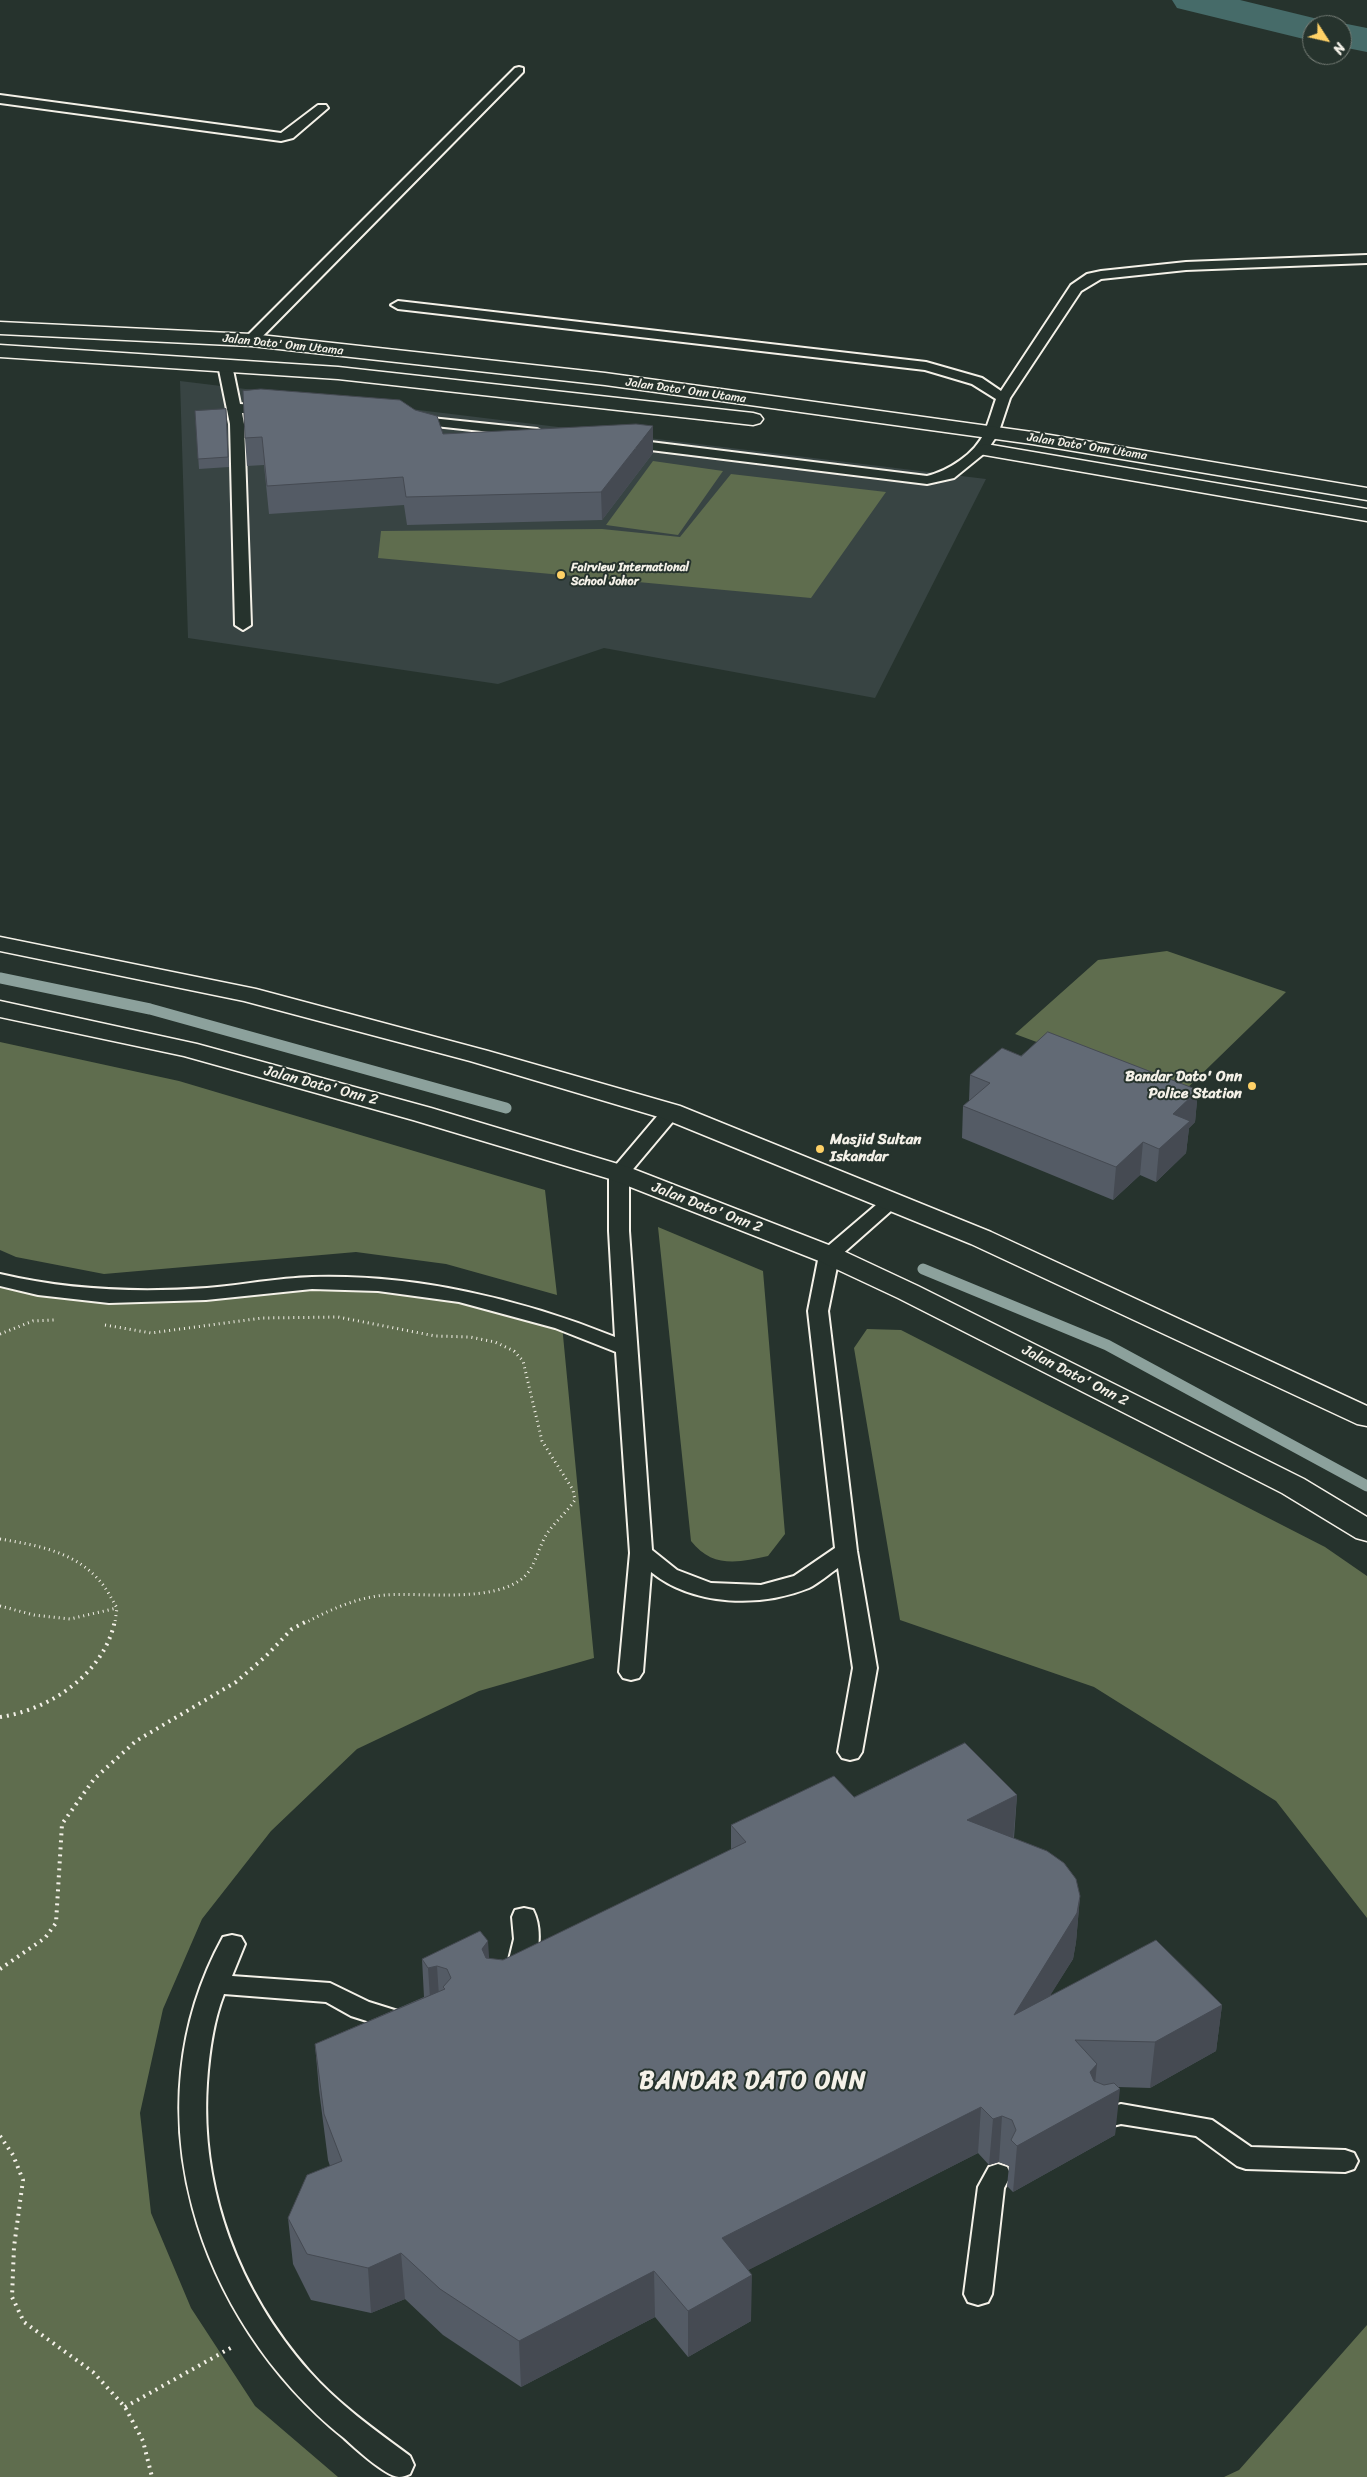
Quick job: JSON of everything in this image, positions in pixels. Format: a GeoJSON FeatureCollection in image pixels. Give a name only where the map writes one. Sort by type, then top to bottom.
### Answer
{"type":"FeatureCollection","features":[{"type":"Feature","properties":{"kind":"main road","name":"Jalan Dato' Onn Utama"},"geometry":{"type":"LineString","coordinates":[[0,328],[251,340],[605,380],[986,442],[1367,515]]}},
{"type":"Feature","properties":{"kind":"main road","name":"Jalan Dato' Onn Utama"},"geometry":{"type":"LineString","coordinates":[[0,351],[338,373],[768,422]]}},
{"type":"Feature","properties":{"kind":"main road"},"geometry":{"type":"LineString","coordinates":[[338,373],[353,352]]}},
{"type":"Feature","properties":{"kind":"main road","name":"Jalan Dato' Onn Utama"},"geometry":{"type":"LineString","coordinates":[[943,444],[1032,438],[1367,494]]}},
{"type":"Feature","properties":{"kind":"main road"},"geometry":{"type":"LineString","coordinates":[[0,944],[247,994],[480,1056],[671,1112],[890,1203],[981,1238],[1367,1417]]}},
{"type":"Feature","properties":{"kind":"main road","name":"Jalan Dato' Onn 2"},"geometry":{"type":"LineString","coordinates":[[0,1009],[188,1049],[422,1114],[619,1173],[829,1256],[908,1292],[1293,1486],[1367,1531]]}},
{"type":"Feature","properties":{"kind":"lane"},"geometry":{"type":"LineString","coordinates":[[251,340],[519,70]]}},
{"type":"Feature","properties":{"kind":"lane"},"geometry":{"type":"LineString","coordinates":[[0,99],[281,137],[289,135],[322,108]]}},
{"type":"Feature","properties":{"kind":"lane"},"geometry":{"type":"LineString","coordinates":[[608,441],[927,480],[949,475],[986,442],[1003,398],[1076,288],[1092,277],[1186,266],[1367,259]]}},
{"type":"Feature","properties":{"kind":"lane"},"geometry":{"type":"LineString","coordinates":[[398,305],[926,366],[976,380],[1003,398]]}},
{"type":"Feature","properties":{"kind":"lane"},"geometry":{"type":"LineString","coordinates":[[225,365],[236,408],[242,625]]}},
{"type":"Feature","properties":{"kind":"lane"},"geometry":{"type":"LineString","coordinates":[[236,408],[285,411]]}},
{"type":"Feature","properties":{"kind":"lane"},"geometry":{"type":"LineString","coordinates":[[443,438],[397,421],[548,440],[527,447]]}},
{"type":"Feature","properties":{"kind":"lane"},"geometry":{"type":"LineString","coordinates":[[631,1672],[641,1553],[619,1231],[619,1173],[671,1112]]}},
{"type":"Feature","properties":{"kind":"lane"},"geometry":{"type":"LineString","coordinates":[[850,1752],[865,1668],[846,1551],[818,1311],[829,1256],[890,1203]]}},
{"type":"Feature","properties":{"kind":"lane"},"geometry":{"type":"LineString","coordinates":[[0,1280],[38,1289],[109,1297],[206,1294],[312,1283],[378,1285],[468,1299],[562,1323],[626,1349]]}},
{"type":"Feature","properties":{"kind":"lane"},"geometry":{"type":"LineString","coordinates":[[641,1553],[669,1575],[708,1591],[761,1593],[802,1582],[846,1551]]}},
{"type":"Feature","properties":{"kind":"lane"},"geometry":{"type":"LineString","coordinates":[[505,1992],[516,1982],[519,1974],[527,1939],[524,1917]]}},
{"type":"Feature","properties":{"kind":"lane"},"geometry":{"type":"LineString","coordinates":[[232,1944],[204,2015],[193,2066],[190,2119],[196,2173],[209,2227],[230,2280],[261,2331],[300,2379],[346,2424],[400,2465]]}},
{"type":"Feature","properties":{"kind":"lane"},"geometry":{"type":"LineString","coordinates":[[215,1984],[330,1993],[360,2009],[423,2028],[431,2026]]}},
{"type":"Feature","properties":{"kind":"lane"},"geometry":{"type":"LineString","coordinates":[[1100,2119],[1122,2114],[1203,2127],[1246,2158],[1345,2161]]}},
{"type":"Feature","properties":{"kind":"lane"},"geometry":{"type":"LineString","coordinates":[[978,2294],[991,2187],[998,2175]]}},
{"type":"Feature","properties":{"kind":"path"},"geometry":{"type":"LineString","coordinates":[[0,1969],[44,1938],[56,1923],[62,1824],[94,1779],[136,1742],[236,1682],[265,1657],[292,1629],[336,1607],[385,1595],[470,1595],[506,1587],[525,1576],[548,1532],[566,1514],[575,1500],[573,1490],[542,1441],[523,1361],[514,1351],[495,1342],[470,1337],[436,1336],[338,1317],[262,1318],[151,1334],[100,1324]]}},
{"type":"Feature","properties":{"kind":"path"},"geometry":{"type":"LineString","coordinates":[[0,1334],[33,1321],[58,1320]]}},
{"type":"Feature","properties":{"kind":"path"},"geometry":{"type":"LineString","coordinates":[[0,1539],[42,1546],[78,1561],[99,1579],[117,1608],[111,1637],[91,1670],[49,1702],[17,1716],[0,1718]]}},
{"type":"Feature","properties":{"kind":"path"},"geometry":{"type":"LineString","coordinates":[[0,1606],[34,1615],[70,1619],[117,1608]]}},
{"type":"Feature","properties":{"kind":"path"},"geometry":{"type":"LineString","coordinates":[[0,2136],[13,2155],[23,2180],[14,2247],[12,2297],[24,2322],[93,2372],[126,2407],[143,2441],[152,2477]]}},
{"type":"Feature","properties":{"kind":"path"},"geometry":{"type":"LineString","coordinates":[[126,2407],[261,2331]]}},
{"type":"Feature","properties":{"kind":"shaded area","name":"Fairview International School Johor"},"geometry":{"type":"Polygon","coordinates":[[[180,381],[986,479],[875,698],[604,648],[498,684],[188,638],[180,381]]]}},
{"type":"Feature","properties":{"kind":"green space"},"geometry":{"type":"Polygon","coordinates":[[[653,461],[723,471],[678,535],[606,525],[653,461]]]}},
{"type":"Feature","properties":{"kind":"green space"},"geometry":{"type":"Polygon","coordinates":[[[731,474],[886,492],[811,598],[378,558],[381,531],[602,529],[680,537],[731,474]]]}},
{"type":"Feature","properties":{"kind":"green space"},"geometry":{"type":"Polygon","coordinates":[[[1167,951],[1286,992],[1180,1095],[1015,1034],[1098,960],[1167,951]]]}},
{"type":"Feature","properties":{"kind":"green space"},"geometry":{"type":"Polygon","coordinates":[[[0,1042],[179,1081],[545,1190],[557,1295],[446,1264],[356,1252],[104,1274],[16,1257],[0,1250],[0,1042]]]}},
{"type":"Feature","properties":{"kind":"green space"},"geometry":{"type":"Polygon","coordinates":[[[658,1227],[763,1271],[785,1534],[768,1556],[726,1561],[708,1556],[691,1541],[658,1227]]]}},
{"type":"Feature","properties":{"kind":"green space"},"geometry":{"type":"Polygon","coordinates":[[[0,1279],[100,1295],[373,1282],[562,1325],[594,1658],[479,1691],[357,1749],[271,1831],[202,1919],[163,2009],[140,2113],[151,2213],[191,2308],[255,2406],[338,2477],[0,2477],[0,1279]]]}},
{"type":"Feature","properties":{"kind":"green space"},"geometry":{"type":"Polygon","coordinates":[[[867,1329],[901,1330],[1325,1547],[1367,1576],[1367,1918],[1276,1801],[1094,1687],[900,1620],[854,1348],[867,1329]]]}},
{"type":"Feature","properties":{"kind":"green space"},"geometry":{"type":"Polygon","coordinates":[[[1367,2325],[1367,2477],[1224,2477],[1239,2470],[1367,2325]]]}},
{"type":"Feature","properties":{"kind":"building"},"geometry":{"type":"Polygon","coordinates":[[[261,389],[400,400],[415,410],[437,416],[443,434],[636,424],[653,426],[601,492],[406,497],[403,477],[267,486],[262,437],[245,438],[243,391],[261,389]]]}},
{"type":"Feature","properties":{"kind":"building"},"geometry":{"type":"Polygon","coordinates":[[[226,409],[228,457],[198,459],[195,411],[226,409]]]}},
{"type":"Feature","properties":{"kind":"building"},"geometry":{"type":"Polygon","coordinates":[[[1048,1032],[1198,1090],[1173,1114],[1190,1121],[1159,1149],[1143,1142],[1116,1167],[963,1106],[990,1083],[970,1075],[1002,1048],[1021,1056],[1048,1032]]]}},
{"type":"Feature","properties":{"kind":"building"},"geometry":{"type":"Polygon","coordinates":[[[965,1743],[1017,1795],[967,1820],[1047,1851],[1064,1863],[1076,1879],[1080,1896],[1077,1913],[1014,2015],[1156,1940],[1222,2005],[1155,2042],[1075,2040],[1097,2064],[1090,2072],[1094,2081],[1104,2085],[1114,2083],[1120,2089],[1017,2146],[1011,2140],[1016,2130],[1012,2120],[1002,2116],[993,2119],[981,2107],[722,2238],[752,2275],[688,2311],[654,2271],[519,2341],[440,2289],[401,2253],[368,2268],[307,2254],[288,2218],[307,2175],[342,2161],[324,2114],[315,2044],[445,1989],[443,1987],[451,1978],[447,1969],[437,1966],[428,1968],[422,1959],[480,1931],[488,1941],[482,1949],[486,1958],[503,1960],[746,1842],[731,1825],[834,1776],[854,1797],[965,1743]]]}},
{"type":"Feature","properties":{"kind":"waterway"},"geometry":{"type":"LineString","coordinates":[[1191,0],[1302,27]]}},
{"type":"Feature","properties":{"kind":"waterway"},"geometry":{"type":"LineString","coordinates":[[1352,37],[1367,40]]}},
{"type":"Feature","properties":{"kind":"waterway"},"geometry":{"type":"LineString","coordinates":[[0,978],[150,1009],[506,1108]]}},
{"type":"Feature","properties":{"kind":"waterway"},"geometry":{"type":"LineString","coordinates":[[923,1269],[1107,1345],[1367,1486]]}},
{"type":"Feature","properties":{"kind":"place","name":"Fairview International School Johor"},"geometry":{"type":"Point","coordinates":[561,575]}},
{"type":"Feature","properties":{"kind":"place","name":"Bandar Dato' Onn Police Station"},"geometry":{"type":"Point","coordinates":[1252,1086]}},
{"type":"Feature","properties":{"kind":"place","name":"Masjid Sultan Iskandar"},"geometry":{"type":"Point","coordinates":[820,1149]}},
{"type":"Feature","properties":{"kind":"district","name":"BANDAR DATO ONN"},"geometry":{"type":"Point","coordinates":[753,2082]}}]}
